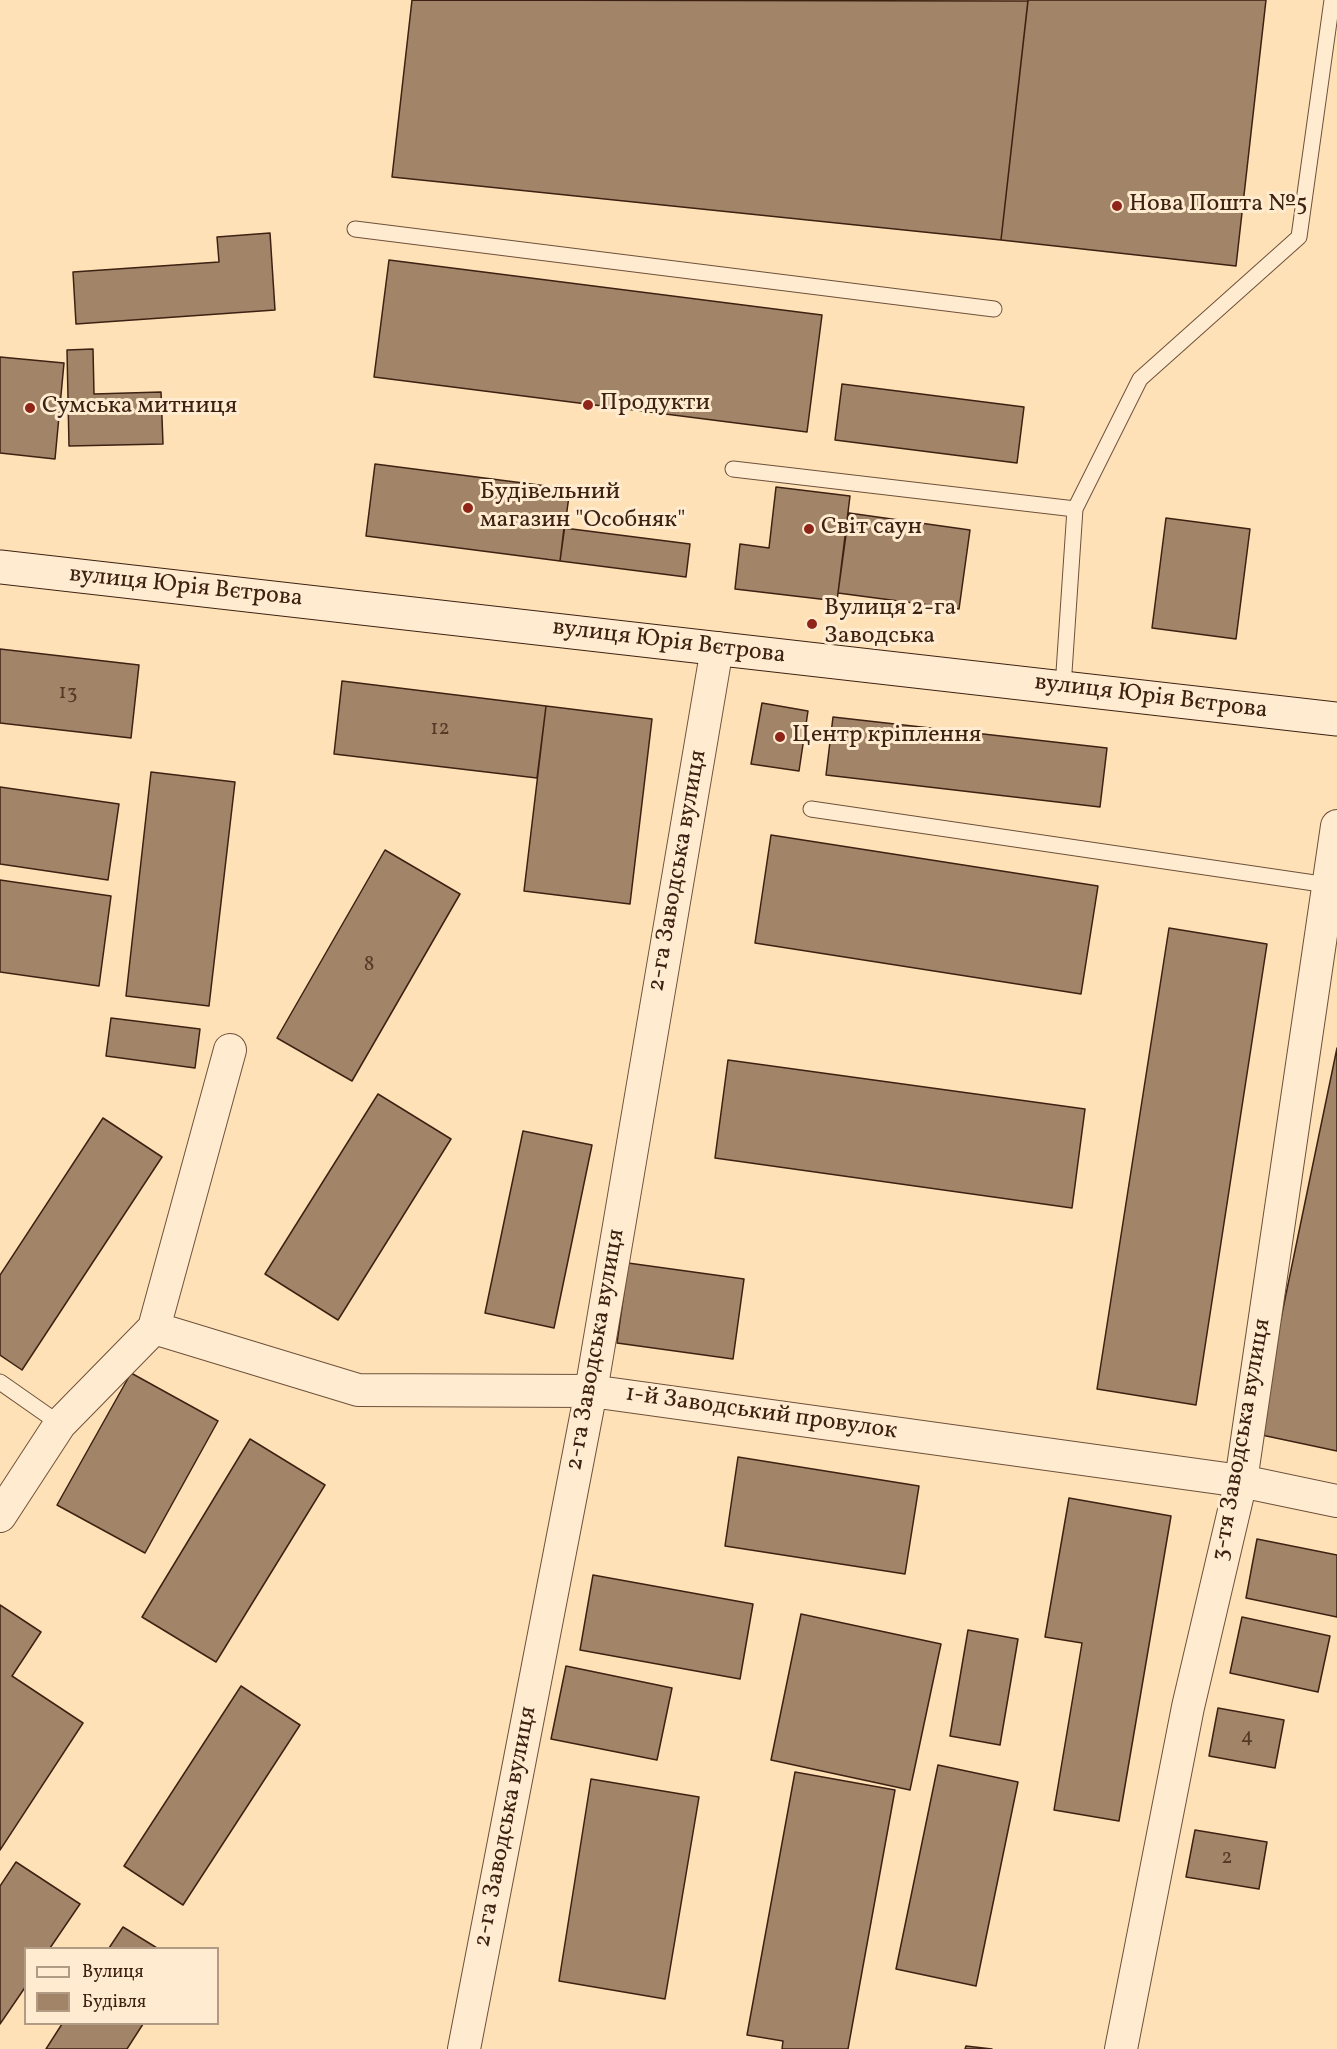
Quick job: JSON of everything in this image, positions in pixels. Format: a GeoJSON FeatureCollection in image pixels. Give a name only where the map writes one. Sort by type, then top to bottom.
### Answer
{"type":"FeatureCollection","features":[{"type":"Feature","properties":{"kind":"street","name":"вулиця Юрія Вєтрова"},"geometry":{"type":"LineString","coordinates":[[0,567],[1337,719]]}},
{"type":"Feature","properties":{"kind":"street","name":"2-га Заводська вулиця"},"geometry":{"type":"LineString","coordinates":[[464,2049],[591,1391],[717,648]]}},
{"type":"Feature","properties":{"kind":"street","name":"3-тя Заводська вулиця"},"geometry":{"type":"LineString","coordinates":[[1121,2049],[1188,1707],[1241,1481],[1337,826]]}},
{"type":"Feature","properties":{"kind":"street"},"geometry":{"type":"LineString","coordinates":[[0,1516],[60,1424],[154,1328],[230,1050]]}},
{"type":"Feature","properties":{"kind":"street","name":"1-й Заводський провулок"},"geometry":{"type":"LineString","coordinates":[[154,1328],[358,1390],[591,1391],[1241,1481],[1337,1501]]}},
{"type":"Feature","properties":{"kind":"lane"},"geometry":{"type":"LineString","coordinates":[[1064,687],[1076,509],[1140,379],[1299,237],[1332,0]]}},
{"type":"Feature","properties":{"kind":"lane"},"geometry":{"type":"LineString","coordinates":[[355,229],[994,309]]}},
{"type":"Feature","properties":{"kind":"lane"},"geometry":{"type":"LineString","coordinates":[[733,469],[1076,509]]}},
{"type":"Feature","properties":{"kind":"lane"},"geometry":{"type":"LineString","coordinates":[[811,809],[1328,885]]}},
{"type":"Feature","properties":{"kind":"lane"},"geometry":{"type":"LineString","coordinates":[[0,1382],[60,1424]]}},
{"type":"Feature","properties":{"kind":"building"},"geometry":{"type":"Polygon","coordinates":[[[412,0],[1028,1],[1001,240],[392,177],[412,0]]]}},
{"type":"Feature","properties":{"kind":"building"},"geometry":{"type":"Polygon","coordinates":[[[1028,0],[1266,0],[1236,266],[1001,240],[1028,0]]]}},
{"type":"Feature","properties":{"kind":"building"},"geometry":{"type":"Polygon","coordinates":[[[270,233],[275,310],[76,324],[73,272],[219,262],[217,237],[270,233]]]}},
{"type":"Feature","properties":{"kind":"building"},"geometry":{"type":"Polygon","coordinates":[[[389,260],[822,315],[807,432],[374,377],[389,260]]]}},
{"type":"Feature","properties":{"kind":"building"},"geometry":{"type":"Polygon","coordinates":[[[93,349],[94,394],[161,392],[163,444],[69,446],[67,350],[93,349]]]}},
{"type":"Feature","properties":{"kind":"building","name":"Сумська митниця"},"geometry":{"type":"Polygon","coordinates":[[[0,357],[64,363],[55,459],[0,453],[0,357]]]}},
{"type":"Feature","properties":{"kind":"building"},"geometry":{"type":"Polygon","coordinates":[[[842,384],[1024,407],[1017,463],[835,440],[842,384]]]}},
{"type":"Feature","properties":{"kind":"building","name":"Будівельний магазин \"Особняк\""},"geometry":{"type":"Polygon","coordinates":[[[375,464],[570,489],[560,561],[366,536],[375,464]]]}},
{"type":"Feature","properties":{"kind":"building","name":"Світ саун"},"geometry":{"type":"Polygon","coordinates":[[[776,487],[850,496],[837,601],[735,589],[740,544],[769,548],[776,487]]]}},
{"type":"Feature","properties":{"kind":"building"},"geometry":{"type":"Polygon","coordinates":[[[849,513],[970,530],[959,609],[838,593],[849,513]]]}},
{"type":"Feature","properties":{"kind":"building"},"geometry":{"type":"Polygon","coordinates":[[[1166,518],[1250,529],[1236,639],[1152,628],[1166,518]]]}},
{"type":"Feature","properties":{"kind":"building"},"geometry":{"type":"Polygon","coordinates":[[[564,528],[690,544],[686,577],[560,561],[564,528]]]}},
{"type":"Feature","properties":{"kind":"building"},"geometry":{"type":"Polygon","coordinates":[[[0,649],[139,665],[131,738],[0,723],[0,649]]]}},
{"type":"Feature","properties":{"kind":"building"},"geometry":{"type":"Polygon","coordinates":[[[342,681],[546,706],[537,778],[334,754],[342,681]]]}},
{"type":"Feature","properties":{"kind":"building","name":"Центр кріплення"},"geometry":{"type":"Polygon","coordinates":[[[762,703],[808,711],[799,771],[751,764],[762,703]]]}},
{"type":"Feature","properties":{"kind":"building"},"geometry":{"type":"Polygon","coordinates":[[[546,706],[652,719],[630,904],[524,891],[546,706]]]}},
{"type":"Feature","properties":{"kind":"building"},"geometry":{"type":"Polygon","coordinates":[[[833,717],[1107,748],[1100,807],[826,775],[833,717]]]}},
{"type":"Feature","properties":{"kind":"building"},"geometry":{"type":"Polygon","coordinates":[[[151,772],[235,782],[209,1006],[126,996],[151,772]]]}},
{"type":"Feature","properties":{"kind":"building"},"geometry":{"type":"Polygon","coordinates":[[[0,787],[119,804],[108,880],[0,864],[0,787]]]}},
{"type":"Feature","properties":{"kind":"building"},"geometry":{"type":"Polygon","coordinates":[[[771,835],[1098,886],[1081,994],[755,943],[771,835]]]}},
{"type":"Feature","properties":{"kind":"building"},"geometry":{"type":"Polygon","coordinates":[[[385,850],[460,894],[352,1081],[277,1038],[385,850]]]}},
{"type":"Feature","properties":{"kind":"building"},"geometry":{"type":"Polygon","coordinates":[[[0,880],[111,896],[99,986],[0,972],[0,880]]]}},
{"type":"Feature","properties":{"kind":"building"},"geometry":{"type":"Polygon","coordinates":[[[1169,928],[1267,944],[1196,1405],[1097,1389],[1169,928]]]}},
{"type":"Feature","properties":{"kind":"building"},"geometry":{"type":"Polygon","coordinates":[[[111,1018],[200,1029],[195,1068],[106,1056],[111,1018]]]}},
{"type":"Feature","properties":{"kind":"building"},"geometry":{"type":"Polygon","coordinates":[[[1337,1048],[1337,1451],[1257,1434],[1337,1048]]]}},
{"type":"Feature","properties":{"kind":"building"},"geometry":{"type":"Polygon","coordinates":[[[728,1060],[1085,1109],[1072,1208],[715,1158],[728,1060]]]}},
{"type":"Feature","properties":{"kind":"building"},"geometry":{"type":"Polygon","coordinates":[[[378,1094],[451,1139],[338,1320],[265,1274],[378,1094]]]}},
{"type":"Feature","properties":{"kind":"building"},"geometry":{"type":"Polygon","coordinates":[[[103,1118],[162,1157],[22,1370],[0,1355],[0,1275],[103,1118]]]}},
{"type":"Feature","properties":{"kind":"building"},"geometry":{"type":"Polygon","coordinates":[[[523,1131],[592,1145],[554,1328],[485,1313],[523,1131]]]}},
{"type":"Feature","properties":{"kind":"building"},"geometry":{"type":"Polygon","coordinates":[[[628,1263],[744,1279],[733,1359],[617,1343],[628,1263]]]}},
{"type":"Feature","properties":{"kind":"building"},"geometry":{"type":"Polygon","coordinates":[[[131,1373],[218,1421],[145,1553],[57,1505],[131,1373]]]}},
{"type":"Feature","properties":{"kind":"building"},"geometry":{"type":"Polygon","coordinates":[[[250,1439],[325,1485],[216,1662],[142,1617],[250,1439]]]}},
{"type":"Feature","properties":{"kind":"building"},"geometry":{"type":"Polygon","coordinates":[[[738,1457],[919,1486],[905,1574],[725,1546],[738,1457]]]}},
{"type":"Feature","properties":{"kind":"building"},"geometry":{"type":"Polygon","coordinates":[[[1069,1498],[1171,1516],[1119,1821],[1054,1810],[1082,1643],[1045,1637],[1069,1498]]]}},
{"type":"Feature","properties":{"kind":"building"},"geometry":{"type":"Polygon","coordinates":[[[1257,1539],[1337,1555],[1337,1617],[1246,1598],[1257,1539]]]}},
{"type":"Feature","properties":{"kind":"building"},"geometry":{"type":"Polygon","coordinates":[[[593,1575],[753,1604],[740,1679],[580,1650],[593,1575]]]}},
{"type":"Feature","properties":{"kind":"building"},"geometry":{"type":"Polygon","coordinates":[[[0,1605],[41,1632],[12,1676],[83,1723],[0,1850],[0,1605]]]}},
{"type":"Feature","properties":{"kind":"building"},"geometry":{"type":"Polygon","coordinates":[[[801,1614],[941,1644],[910,1790],[771,1760],[801,1614]]]}},
{"type":"Feature","properties":{"kind":"building"},"geometry":{"type":"Polygon","coordinates":[[[1242,1617],[1330,1636],[1318,1692],[1230,1673],[1242,1617]]]}},
{"type":"Feature","properties":{"kind":"building"},"geometry":{"type":"Polygon","coordinates":[[[968,1630],[1018,1639],[1000,1745],[950,1736],[968,1630]]]}},
{"type":"Feature","properties":{"kind":"building"},"geometry":{"type":"Polygon","coordinates":[[[566,1666],[672,1688],[657,1760],[551,1739],[566,1666]]]}},
{"type":"Feature","properties":{"kind":"building"},"geometry":{"type":"Polygon","coordinates":[[[241,1686],[300,1725],[183,1905],[124,1866],[241,1686]]]}},
{"type":"Feature","properties":{"kind":"building"},"geometry":{"type":"Polygon","coordinates":[[[1218,1708],[1284,1720],[1275,1768],[1209,1756],[1218,1708]]]}},
{"type":"Feature","properties":{"kind":"building"},"geometry":{"type":"Polygon","coordinates":[[[938,1765],[1018,1782],[976,1986],[896,1969],[938,1765]]]}},
{"type":"Feature","properties":{"kind":"building"},"geometry":{"type":"Polygon","coordinates":[[[795,1772],[895,1790],[848,2049],[782,2049],[783,2041],[747,2035],[795,1772]]]}},
{"type":"Feature","properties":{"kind":"building"},"geometry":{"type":"Polygon","coordinates":[[[591,1779],[699,1797],[665,1999],[559,1981],[591,1779]]]}},
{"type":"Feature","properties":{"kind":"building"},"geometry":{"type":"Polygon","coordinates":[[[1195,1830],[1267,1842],[1259,1889],[1186,1877],[1195,1830]]]}},
{"type":"Feature","properties":{"kind":"building"},"geometry":{"type":"Polygon","coordinates":[[[16,1862],[80,1904],[51,1947],[24,1947],[24,1989],[0,2024],[0,1886],[16,1862]]]}},
{"type":"Feature","properties":{"kind":"building"},"geometry":{"type":"Polygon","coordinates":[[[123,1927],[155,1947],[110,1947],[123,1927]]]}},
{"type":"Feature","properties":{"kind":"building"},"geometry":{"type":"Polygon","coordinates":[[[61,2025],[142,2025],[127,2049],[46,2049],[61,2025]]]}},
{"type":"Feature","properties":{"kind":"building"},"geometry":{"type":"Polygon","coordinates":[[[966,2046],[992,2049],[965,2049],[966,2046]]]}},
{"type":"Feature","properties":{"kind":"place","name":"Нова Пошта №5"},"geometry":{"type":"Point","coordinates":[1117,206]}},
{"type":"Feature","properties":{"kind":"place","name":"Продукти"},"geometry":{"type":"Point","coordinates":[588,405]}},
{"type":"Feature","properties":{"kind":"place","name":"Сумська митниця"},"geometry":{"type":"Point","coordinates":[30,408]}},
{"type":"Feature","properties":{"kind":"place","name":"Будівельний магазин \"Особняк\""},"geometry":{"type":"Point","coordinates":[468,508]}},
{"type":"Feature","properties":{"kind":"place","name":"Світ саун"},"geometry":{"type":"Point","coordinates":[809,529]}},
{"type":"Feature","properties":{"kind":"place","name":"Вулиця 2-га Заводська"},"geometry":{"type":"Point","coordinates":[812,624]}},
{"type":"Feature","properties":{"kind":"place","name":"Центр кріплення"},"geometry":{"type":"Point","coordinates":[780,737]}}]}
